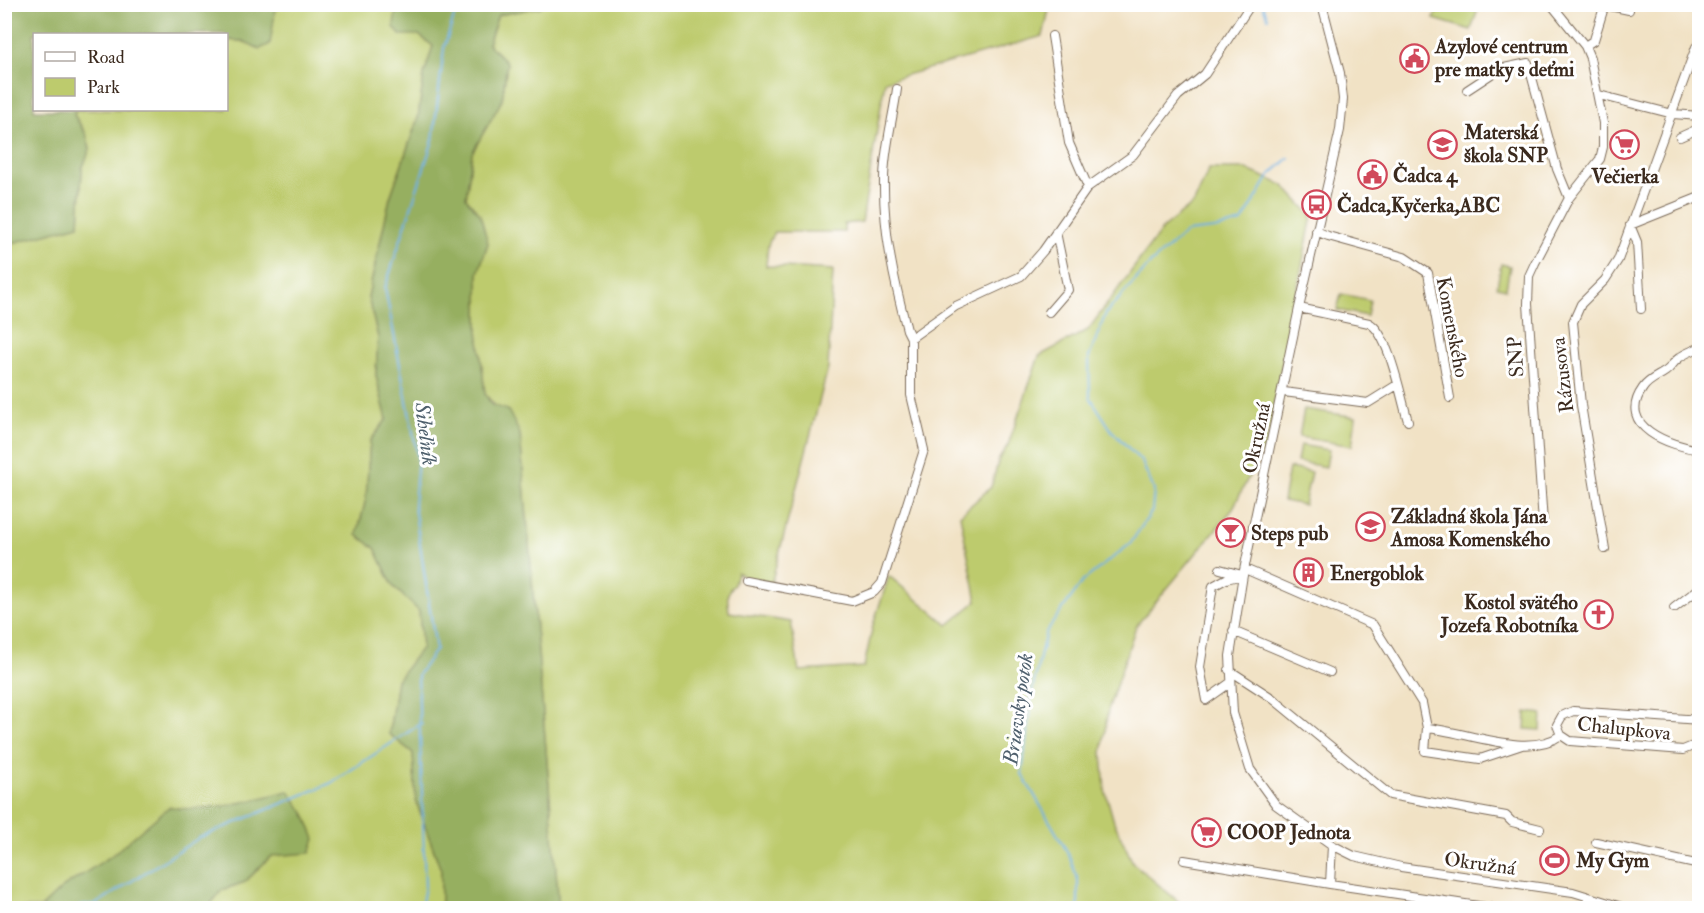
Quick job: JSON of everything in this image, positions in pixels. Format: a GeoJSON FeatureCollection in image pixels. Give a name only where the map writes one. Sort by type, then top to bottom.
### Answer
{"type":"FeatureCollection","features":[{"type":"Feature","properties":{"kind":"street","name":"Okružná"},"geometry":{"type":"LineString","coordinates":[[1322,4],[1339,64],[1343,99],[1340,130],[1299,308],[1284,392],[1244,572],[1229,670],[1233,713],[1250,769],[1276,805],[1332,845],[1371,861],[1495,882],[1573,892],[1625,909]]}},
{"type":"Feature","properties":{"kind":"street","name":"SNP"},"geometry":{"type":"LineString","coordinates":[[1543,523],[1528,304],[1529,276],[1569,198],[1600,159],[1603,123],[1599,95],[1585,46],[1551,4]]}},
{"type":"Feature","properties":{"kind":"street"},"geometry":{"type":"LineString","coordinates":[[911,338],[956,306],[1021,276],[1088,187],[1133,155],[1178,96],[1205,74],[1251,5]]}},
{"type":"Feature","properties":{"kind":"street"},"geometry":{"type":"LineString","coordinates":[[1585,46],[1594,40],[1605,5],[1629,10]]}},
{"type":"Feature","properties":{"kind":"street"},"geometry":{"type":"LineString","coordinates":[[1052,36],[1068,144],[1088,187]]}},
{"type":"Feature","properties":{"kind":"street","name":"Rázusova"},"geometry":{"type":"LineString","coordinates":[[1605,549],[1581,405],[1573,322],[1581,304],[1605,280],[1617,260],[1673,114],[1682,80],[1700,44]]}},
{"type":"Feature","properties":{"kind":"street"},"geometry":{"type":"LineString","coordinates":[[1467,90],[1499,69],[1528,63],[1557,170],[1569,198]]}},
{"type":"Feature","properties":{"kind":"street"},"geometry":{"type":"LineString","coordinates":[[746,582],[852,601],[874,592],[882,583],[924,450],[911,395],[911,338],[906,330],[889,255],[884,198],[884,178],[897,89]]}},
{"type":"Feature","properties":{"kind":"street"},"geometry":{"type":"LineString","coordinates":[[1599,95],[1673,114],[1700,116]]}},
{"type":"Feature","properties":{"kind":"street"},"geometry":{"type":"LineString","coordinates":[[1680,137],[1700,128]]}},
{"type":"Feature","properties":{"kind":"street"},"geometry":{"type":"LineString","coordinates":[[1641,309],[1637,242],[1630,225],[1700,197]]}},
{"type":"Feature","properties":{"kind":"street","name":"Komenského"},"geometry":{"type":"LineString","coordinates":[[1316,231],[1404,257],[1428,273],[1450,398]]}},
{"type":"Feature","properties":{"kind":"street"},"geometry":{"type":"LineString","coordinates":[[1049,312],[1068,290],[1056,232]]}},
{"type":"Feature","properties":{"kind":"street"},"geometry":{"type":"LineString","coordinates":[[1299,308],[1373,325],[1385,347],[1408,420]]}},
{"type":"Feature","properties":{"kind":"street"},"geometry":{"type":"LineString","coordinates":[[1700,347],[1678,358],[1665,372],[1647,383],[1638,398],[1637,408],[1643,426],[1658,438],[1675,446],[1700,450]]}},
{"type":"Feature","properties":{"kind":"street"},"geometry":{"type":"LineString","coordinates":[[1284,392],[1368,403],[1397,385]]}},
{"type":"Feature","properties":{"kind":"street"},"geometry":{"type":"LineString","coordinates":[[1220,569],[1244,572],[1373,625],[1422,703],[1427,728],[1425,751],[1431,754],[1480,759],[1522,745],[1552,741],[1561,735]]}},
{"type":"Feature","properties":{"kind":"street"},"geometry":{"type":"LineString","coordinates":[[1230,683],[1206,700],[1200,668],[1213,586],[1244,572]]}},
{"type":"Feature","properties":{"kind":"street"},"geometry":{"type":"LineString","coordinates":[[1674,608],[1700,588]]}},
{"type":"Feature","properties":{"kind":"street"},"geometry":{"type":"LineString","coordinates":[[1233,632],[1330,672]]}},
{"type":"Feature","properties":{"kind":"street"},"geometry":{"type":"LineString","coordinates":[[1229,670],[1272,698],[1390,795],[1506,816],[1512,822],[1540,829]]}},
{"type":"Feature","properties":{"kind":"street","name":"Chalupkova"},"geometry":{"type":"LineString","coordinates":[[1700,720],[1573,711],[1562,717],[1557,725],[1561,735],[1570,741],[1683,750],[1700,743]]}},
{"type":"Feature","properties":{"kind":"street"},"geometry":{"type":"LineString","coordinates":[[1427,728],[1522,745]]}},
{"type":"Feature","properties":{"kind":"street"},"geometry":{"type":"LineString","coordinates":[[1596,842],[1700,865]]}},
{"type":"Feature","properties":{"kind":"street"},"geometry":{"type":"LineString","coordinates":[[1330,884],[1332,845]]}},
{"type":"Feature","properties":{"kind":"street"},"geometry":{"type":"LineString","coordinates":[[1184,860],[1492,909]]}},
{"type":"Feature","properties":{"kind":"green space"},"geometry":{"type":"Polygon","coordinates":[[[5,4],[279,5],[275,12],[270,44],[260,49],[243,41],[228,40],[228,33],[33,33],[33,111],[75,111],[74,115],[86,134],[90,149],[82,169],[79,225],[5,245],[5,4]]]}},
{"type":"Feature","properties":{"kind":"green space"},"geometry":{"type":"Polygon","coordinates":[[[541,4],[1050,5],[1043,36],[885,81],[862,222],[844,224],[844,232],[774,232],[768,245],[766,266],[833,270],[828,368],[771,584],[746,578],[737,572],[734,585],[728,594],[728,601],[729,612],[791,622],[799,671],[864,667],[873,625],[889,576],[948,625],[977,601],[960,515],[991,487],[999,459],[1008,445],[1039,356],[1088,330],[1163,228],[1194,203],[1209,169],[1245,169],[1283,185],[1312,216],[1266,443],[1232,510],[1136,626],[1108,710],[1102,753],[1105,790],[1114,822],[1133,863],[1186,908],[559,908],[520,434],[485,394],[478,331],[478,273],[488,243],[466,198],[472,153],[502,100],[507,63],[488,44],[498,15],[541,7],[541,4]]]}},
{"type":"Feature","properties":{"kind":"green space"},"geometry":{"type":"Polygon","coordinates":[[[1439,4],[1462,5],[1478,9],[1471,30],[1434,19],[1439,4]]]}},
{"type":"Feature","properties":{"kind":"green space"},"geometry":{"type":"Polygon","coordinates":[[[279,5],[397,5],[419,35],[433,46],[424,75],[418,118],[390,198],[368,297],[378,337],[376,376],[387,419],[370,441],[366,499],[357,535],[375,548],[393,586],[419,611],[422,648],[397,680],[389,734],[413,753],[416,801],[441,870],[441,908],[204,908],[208,907],[222,890],[245,882],[271,856],[289,792],[199,809],[169,807],[111,857],[62,888],[41,908],[5,908],[4,245],[79,225],[82,169],[90,148],[86,134],[74,115],[75,111],[228,111],[228,40],[242,41],[260,49],[269,44],[275,12],[279,5]]]}},
{"type":"Feature","properties":{"kind":"green space"},"geometry":{"type":"Polygon","coordinates":[[[396,5],[541,5],[541,7],[498,15],[488,44],[507,63],[502,100],[472,153],[466,198],[480,214],[488,243],[478,273],[478,331],[485,394],[492,405],[508,410],[520,434],[559,908],[441,908],[441,870],[416,801],[413,753],[389,734],[397,680],[422,647],[419,611],[393,586],[375,548],[357,535],[366,499],[370,441],[387,419],[376,376],[378,337],[368,297],[390,198],[418,118],[424,75],[433,46],[419,35],[400,35],[394,27],[396,5]]]}},
{"type":"Feature","properties":{"kind":"green space"},"geometry":{"type":"Polygon","coordinates":[[[1501,264],[1510,266],[1506,289],[1497,287],[1501,264]]]}},
{"type":"Feature","properties":{"kind":"green space"},"geometry":{"type":"Polygon","coordinates":[[[1341,294],[1370,300],[1367,316],[1337,310],[1341,294]]]}},
{"type":"Feature","properties":{"kind":"green space"},"geometry":{"type":"Polygon","coordinates":[[[1304,409],[1356,417],[1352,446],[1299,437],[1304,409]]]}},
{"type":"Feature","properties":{"kind":"green space"},"geometry":{"type":"Polygon","coordinates":[[[1300,445],[1329,450],[1326,467],[1297,462],[1300,445]]]}},
{"type":"Feature","properties":{"kind":"green space"},"geometry":{"type":"Polygon","coordinates":[[[1289,468],[1311,472],[1304,505],[1283,501],[1289,468]]]}},
{"type":"Feature","properties":{"kind":"green space"},"geometry":{"type":"Polygon","coordinates":[[[1526,712],[1542,714],[1541,730],[1525,729],[1526,712]]]}},
{"type":"Feature","properties":{"kind":"green space"},"geometry":{"type":"Polygon","coordinates":[[[289,791],[305,814],[315,839],[310,853],[271,856],[245,882],[222,890],[208,907],[41,908],[62,888],[111,856],[169,807],[199,809],[214,807],[289,791]]]}},
{"type":"Feature","properties":{"kind":"waterway","name":"Siheľník"},"geometry":{"type":"LineString","coordinates":[[421,908],[425,886],[418,675],[436,649],[414,506],[418,458],[385,288],[433,140],[444,48],[458,4]]}},
{"type":"Feature","properties":{"kind":"waterway","name":"Briavsky potok"},"geometry":{"type":"LineString","coordinates":[[1262,4],[1268,18]]}},
{"type":"Feature","properties":{"kind":"waterway","name":"Briavsky potok"},"geometry":{"type":"LineString","coordinates":[[1078,908],[1078,880],[1068,853],[1022,774],[1032,691],[1046,632],[1083,581],[1130,544],[1152,511],[1154,490],[1142,462],[1112,431],[1090,397],[1089,357],[1106,313],[1151,263],[1186,232],[1214,229],[1242,222],[1270,175],[1289,158]]}},
{"type":"Feature","properties":{"kind":"waterway"},"geometry":{"type":"LineString","coordinates":[[69,908],[96,904],[199,838],[331,783],[422,723]]}},
{"type":"Feature","properties":{"kind":"place","name":"Azylové centrum pre matky s deťmi"},"geometry":{"type":"Point","coordinates":[1414,58]}},
{"type":"Feature","properties":{"kind":"place","name":"Materská škola SNP"},"geometry":{"type":"Point","coordinates":[1443,144]}},
{"type":"Feature","properties":{"kind":"place","name":"Večierka"},"geometry":{"type":"Point","coordinates":[1625,145]}},
{"type":"Feature","properties":{"kind":"place","name":"Čadca 4"},"geometry":{"type":"Point","coordinates":[1372,175]}},
{"type":"Feature","properties":{"kind":"place","name":"Čadca,Kyčerka,ABC"},"geometry":{"type":"Point","coordinates":[1316,205]}},
{"type":"Feature","properties":{"kind":"place","name":"Základná škola Jána Amosa Komenského"},"geometry":{"type":"Point","coordinates":[1370,527]}},
{"type":"Feature","properties":{"kind":"place","name":"Steps pub"},"geometry":{"type":"Point","coordinates":[1230,533]}},
{"type":"Feature","properties":{"kind":"place","name":"Energoblok"},"geometry":{"type":"Point","coordinates":[1309,573]}},
{"type":"Feature","properties":{"kind":"place","name":"Kostol svätého Jozefa Robotníka"},"geometry":{"type":"Point","coordinates":[1599,614]}},
{"type":"Feature","properties":{"kind":"place","name":"COOP Jednota"},"geometry":{"type":"Point","coordinates":[1206,832]}},
{"type":"Feature","properties":{"kind":"place","name":"My Gym"},"geometry":{"type":"Point","coordinates":[1555,860]}}]}
